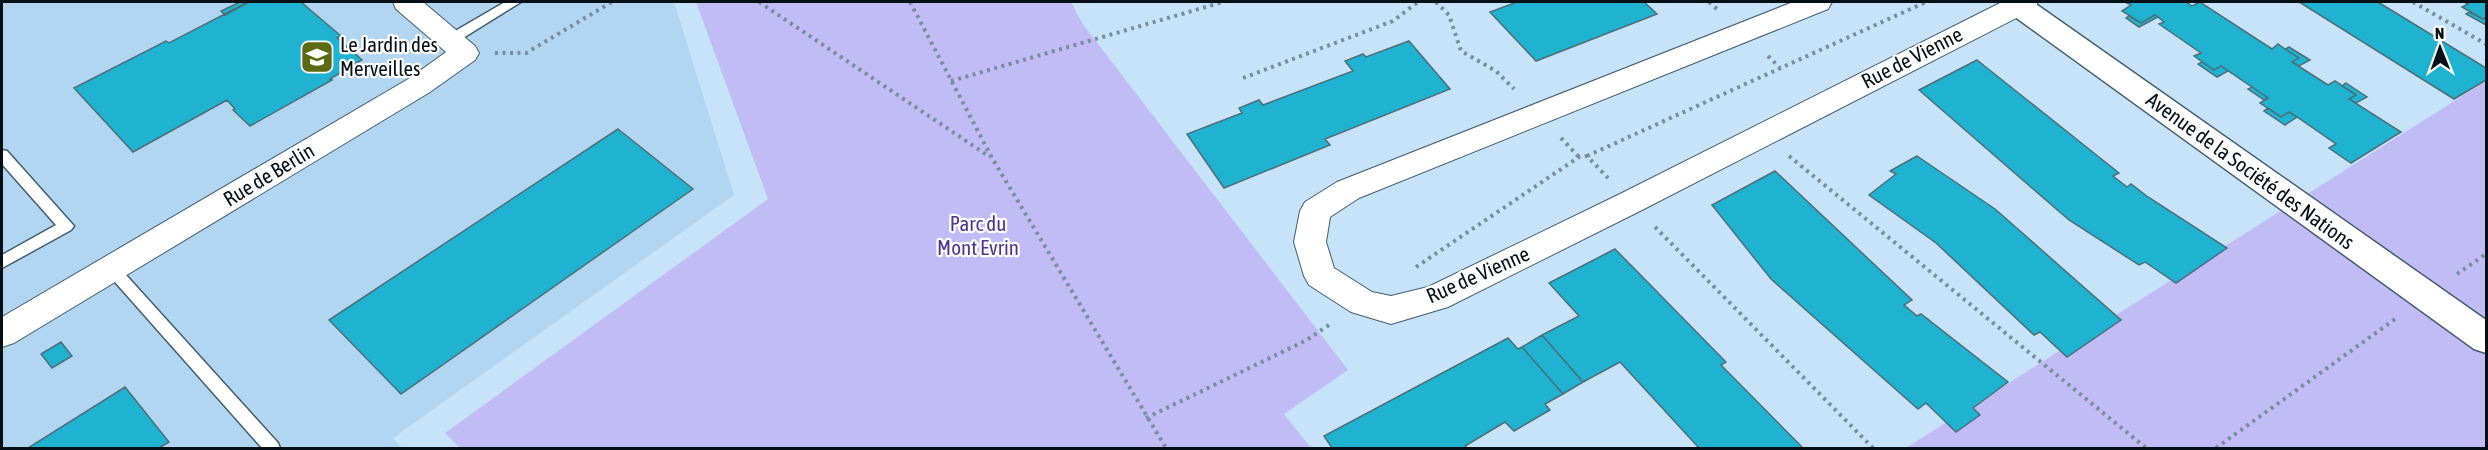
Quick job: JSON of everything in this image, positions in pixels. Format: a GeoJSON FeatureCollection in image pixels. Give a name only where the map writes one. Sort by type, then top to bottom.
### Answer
{"type":"FeatureCollection","features":[{"type":"Feature","properties":{"kind":"street"},"geometry":{"type":"LineString","coordinates":[[406,2],[458,46]]}},
{"type":"Feature","properties":{"kind":"street","name":"Rue de Vienne"},"geometry":{"type":"LineString","coordinates":[[1818,2],[1348,190],[1316,211],[1310,242],[1320,276],[1363,303],[1391,310],[1436,298],[1763,135],[2018,2]]}},
{"type":"Feature","properties":{"kind":"street","name":"Avenue de la Société des Nations"},"geometry":{"type":"LineString","coordinates":[[2018,2],[2487,339]]}},
{"type":"Feature","properties":{"kind":"street","name":"Rue de Berlin"},"geometry":{"type":"LineString","coordinates":[[2,333],[112,270],[420,85],[458,46]]}},
{"type":"Feature","properties":{"kind":"lane"},"geometry":{"type":"LineString","coordinates":[[458,46],[514,2]]}},
{"type":"Feature","properties":{"kind":"lane"},"geometry":{"type":"LineString","coordinates":[[2,155],[66,226],[2,262]]}},
{"type":"Feature","properties":{"kind":"lane"},"geometry":{"type":"LineString","coordinates":[[112,270],[272,448]]}},
{"type":"Feature","properties":{"kind":"path"},"geometry":{"type":"LineString","coordinates":[[458,46],[526,53],[612,2]]}},
{"type":"Feature","properties":{"kind":"path"},"geometry":{"type":"LineString","coordinates":[[759,2],[992,158]]}},
{"type":"Feature","properties":{"kind":"path"},"geometry":{"type":"LineString","coordinates":[[910,2],[992,158],[1166,448]]}},
{"type":"Feature","properties":{"kind":"path"},"geometry":{"type":"LineString","coordinates":[[951,81],[1223,2]]}},
{"type":"Feature","properties":{"kind":"path"},"geometry":{"type":"LineString","coordinates":[[1243,78],[1393,21],[1418,2]]}},
{"type":"Feature","properties":{"kind":"path"},"geometry":{"type":"LineString","coordinates":[[1436,2],[1449,15],[1461,51],[1496,71],[1579,157],[1587,156],[1926,2]]}},
{"type":"Feature","properties":{"kind":"path"},"geometry":{"type":"LineString","coordinates":[[2413,2],[2487,44]]}},
{"type":"Feature","properties":{"kind":"path"},"geometry":{"type":"LineString","coordinates":[[1763,135],[2146,448]]}},
{"type":"Feature","properties":{"kind":"path"},"geometry":{"type":"LineString","coordinates":[[1587,156],[1873,448]]}},
{"type":"Feature","properties":{"kind":"path"},"geometry":{"type":"LineString","coordinates":[[2216,448],[2487,254]]}},
{"type":"Feature","properties":{"kind":"shaded area"},"geometry":{"type":"Polygon","coordinates":[[[2,2],[674,2],[734,195],[393,438],[402,448],[2,448],[2,2]]]}},
{"type":"Feature","properties":{"kind":"green space","name":"Parc du Mont Evrin"},"geometry":{"type":"Polygon","coordinates":[[[696,2],[1071,2],[1082,23],[1348,370],[1284,414],[1311,448],[460,448],[445,433],[768,199],[696,2]]]}},
{"type":"Feature","properties":{"kind":"green space"},"geometry":{"type":"Polygon","coordinates":[[[2486,81],[2486,448],[1906,448],[2486,81]]]}},
{"type":"Feature","properties":{"kind":"building"},"geometry":{"type":"Polygon","coordinates":[[[240,2],[249,2],[225,15],[221,11],[240,2]]]}},
{"type":"Feature","properties":{"kind":"building"},"geometry":{"type":"Polygon","coordinates":[[[248,2],[301,2],[341,36],[337,38],[362,60],[330,79],[332,80],[250,126],[233,110],[235,109],[227,100],[133,152],[74,88],[166,41],[169,43],[248,2]]]}},
{"type":"Feature","properties":{"kind":"building"},"geometry":{"type":"Polygon","coordinates":[[[1517,2],[1644,2],[1657,14],[1536,61],[1490,12],[1517,2]]]}},
{"type":"Feature","properties":{"kind":"building"},"geometry":{"type":"Polygon","coordinates":[[[2125,2],[2186,2],[2192,6],[2200,2],[2272,49],[2278,44],[2299,58],[2292,62],[2328,85],[2335,81],[2356,95],[2349,99],[2401,132],[2351,163],[2329,148],[2336,144],[2297,117],[2289,112],[2281,117],[2260,103],[2268,98],[2221,66],[2214,70],[2194,56],[2201,53],[2159,24],[2164,22],[2155,15],[2141,23],[2122,11],[2131,5],[2125,2]]]}},
{"type":"Feature","properties":{"kind":"building"},"geometry":{"type":"Polygon","coordinates":[[[2299,2],[2378,2],[2486,68],[2486,80],[2454,99],[2299,2]]]}},
{"type":"Feature","properties":{"kind":"building"},"geometry":{"type":"Polygon","coordinates":[[[2464,2],[2486,2],[2486,17],[2483,19],[2462,7],[2468,4],[2464,2]]]}},
{"type":"Feature","properties":{"kind":"building"},"geometry":{"type":"Polygon","coordinates":[[[2469,12],[2483,19],[2486,17],[2486,25],[2466,14],[2469,12]]]}},
{"type":"Feature","properties":{"kind":"building"},"geometry":{"type":"Polygon","coordinates":[[[2155,15],[2158,17],[2139,27],[2126,18],[2129,16],[2141,23],[2155,15]]]}},
{"type":"Feature","properties":{"kind":"building"},"geometry":{"type":"Polygon","coordinates":[[[1409,41],[1450,89],[1325,139],[1330,145],[1224,188],[1187,134],[1242,113],[1239,108],[1259,100],[1263,105],[1353,71],[1345,61],[1363,54],[1366,57],[1409,41]]]}},
{"type":"Feature","properties":{"kind":"building"},"geometry":{"type":"Polygon","coordinates":[[[2289,47],[2310,60],[2299,66],[2292,62],[2299,58],[2285,49],[2289,47]]]}},
{"type":"Feature","properties":{"kind":"building"},"geometry":{"type":"Polygon","coordinates":[[[1977,60],[2119,173],[2113,176],[2127,187],[2131,184],[2227,248],[2176,283],[2145,262],[2139,265],[2069,220],[1919,90],[1977,60]]]}},
{"type":"Feature","properties":{"kind":"building"},"geometry":{"type":"Polygon","coordinates":[[[2202,62],[2214,70],[2221,66],[2228,71],[2217,77],[2198,64],[2202,62]]]}},
{"type":"Feature","properties":{"kind":"building"},"geometry":{"type":"Polygon","coordinates":[[[2346,83],[2367,97],[2356,103],[2349,99],[2356,95],[2342,86],[2346,83]]]}},
{"type":"Feature","properties":{"kind":"building"},"geometry":{"type":"Polygon","coordinates":[[[2252,87],[2268,98],[2264,100],[2248,89],[2252,87]]]}},
{"type":"Feature","properties":{"kind":"building"},"geometry":{"type":"Polygon","coordinates":[[[2268,108],[2281,117],[2289,112],[2297,117],[2285,125],[2264,111],[2268,108]]]}},
{"type":"Feature","properties":{"kind":"building"},"geometry":{"type":"Polygon","coordinates":[[[618,129],[693,189],[401,394],[329,320],[618,129]]]}},
{"type":"Feature","properties":{"kind":"building"},"geometry":{"type":"Polygon","coordinates":[[[1917,156],[1995,209],[2121,320],[2067,357],[2040,332],[2034,335],[1936,243],[1869,195],[1896,174],[1890,171],[1917,156]]]}},
{"type":"Feature","properties":{"kind":"building"},"geometry":{"type":"Polygon","coordinates":[[[1775,171],[1912,300],[1904,305],[1917,316],[1921,314],[2008,382],[1973,408],[1980,415],[1956,432],[1926,403],[1918,409],[1771,279],[1712,205],[1775,171]]]}},
{"type":"Feature","properties":{"kind":"building"},"geometry":{"type":"Polygon","coordinates":[[[1615,249],[1726,362],[1721,365],[1803,448],[1699,448],[1620,362],[1583,382],[1542,335],[1579,316],[1549,283],[1615,249]]]}},
{"type":"Feature","properties":{"kind":"building"},"geometry":{"type":"Polygon","coordinates":[[[1542,335],[1583,382],[1563,394],[1522,347],[1542,335]]]}},
{"type":"Feature","properties":{"kind":"building"},"geometry":{"type":"Polygon","coordinates":[[[1508,338],[1518,349],[1522,347],[1563,394],[1545,404],[1550,410],[1514,431],[1505,422],[1465,446],[1467,448],[1332,448],[1324,436],[1508,338]]]}},
{"type":"Feature","properties":{"kind":"building"},"geometry":{"type":"Polygon","coordinates":[[[61,342],[72,356],[52,368],[41,354],[61,342]]]}},
{"type":"Feature","properties":{"kind":"building"},"geometry":{"type":"Polygon","coordinates":[[[125,387],[169,442],[159,448],[28,448],[125,387]]]}},
{"type":"Feature","properties":{"kind":"place","name":"Le Jardin des Merveilles"},"geometry":{"type":"Point","coordinates":[317,57]}}]}
